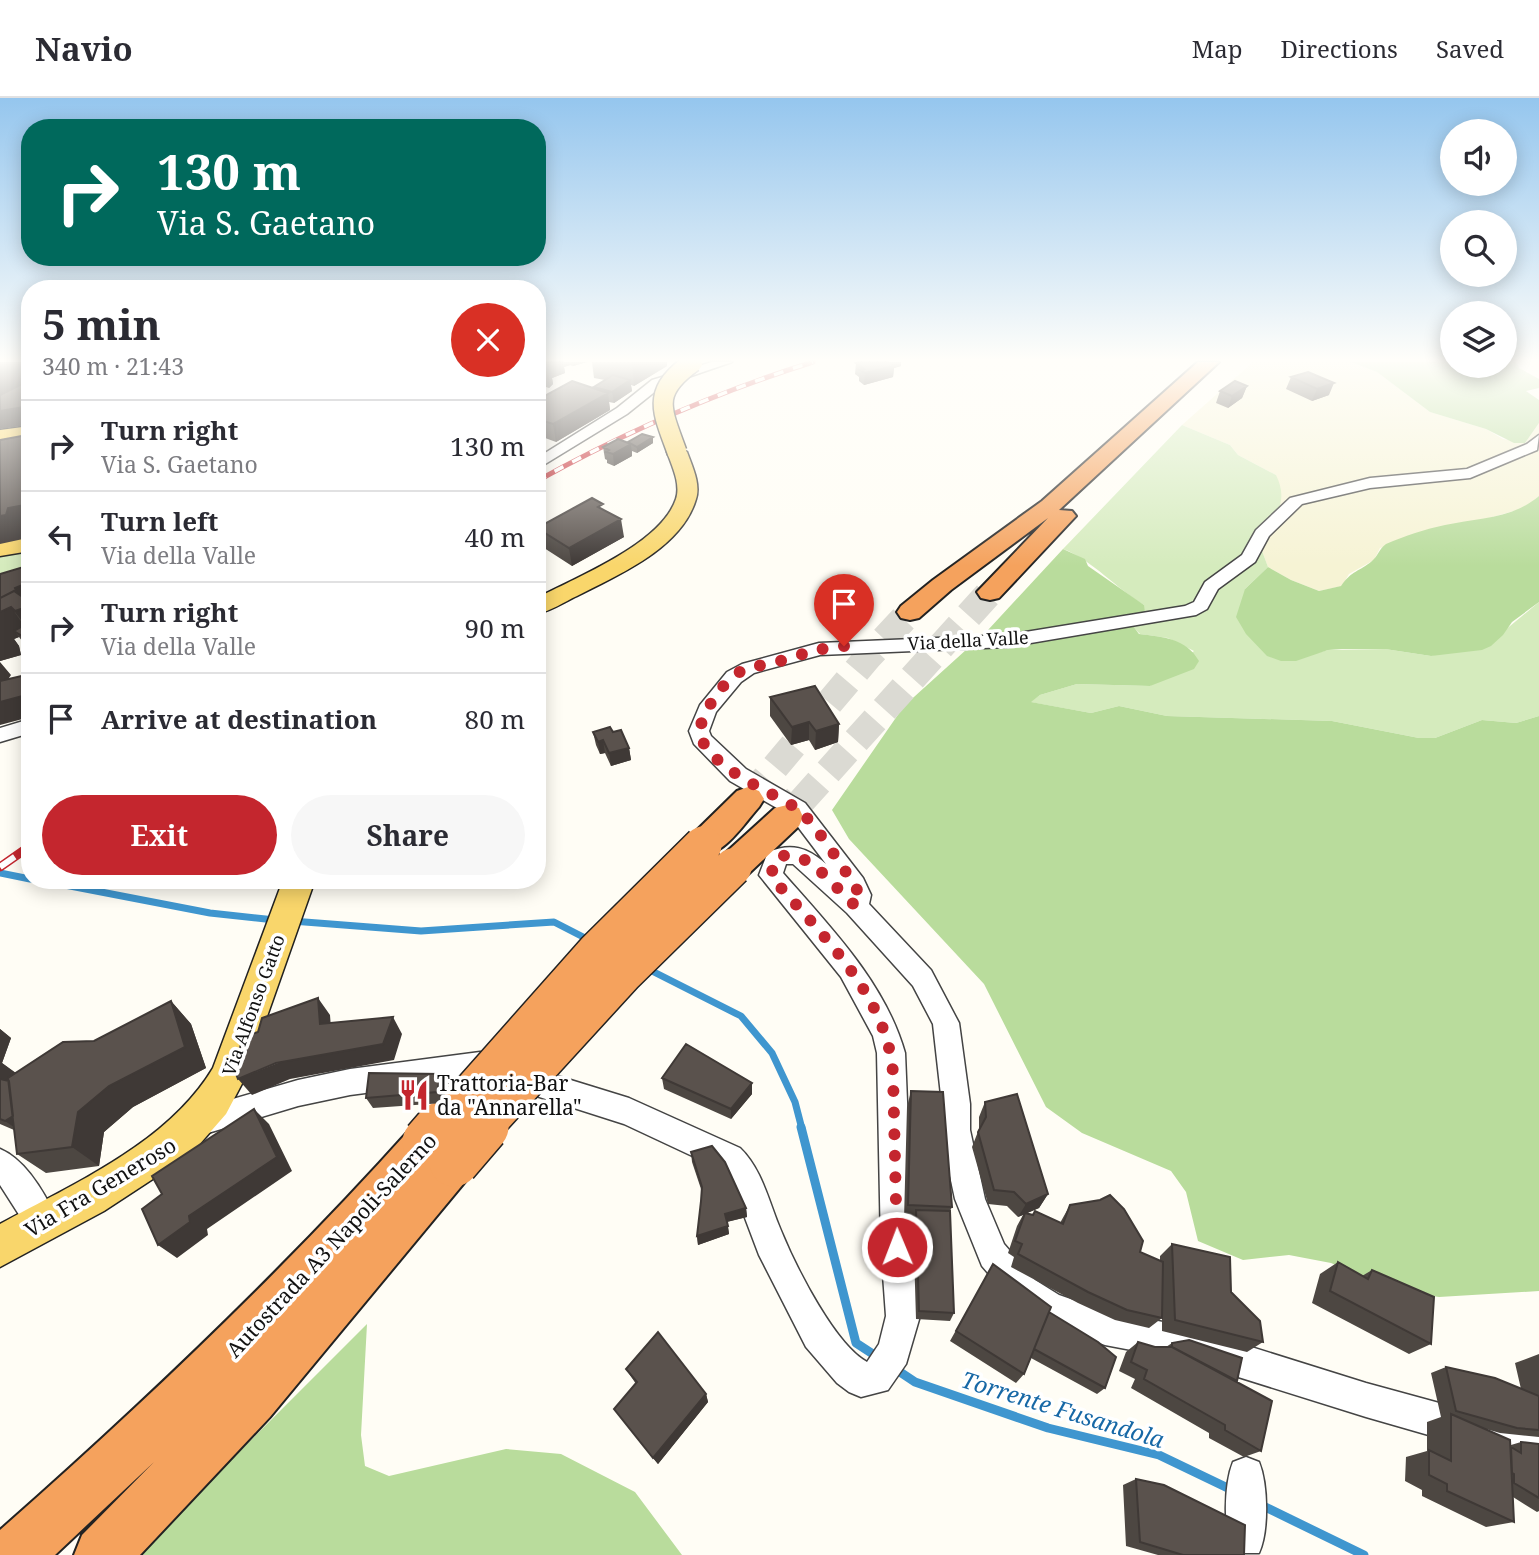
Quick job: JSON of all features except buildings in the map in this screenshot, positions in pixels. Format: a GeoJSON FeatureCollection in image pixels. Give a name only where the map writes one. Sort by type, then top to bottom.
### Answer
{"type":"FeatureCollection","features":[{"type":"Feature","properties":{"kind":"highway"},"geometry":{"type":"LineString","coordinates":[[990,592],[1059,509],[1144,430]]}},
{"type":"Feature","properties":{"kind":"highway"},"geometry":{"type":"LineString","coordinates":[[910,612],[942,585],[1059,509]]}},
{"type":"Feature","properties":{"kind":"highway","name":"Autostrada A3 Napoli-Salerno"},"geometry":{"type":"LineString","coordinates":[[102,1555],[239,1379],[440,1152],[639,956],[718,856],[748,799]]}},
{"type":"Feature","properties":{"kind":"highway","name":"Autostrada A3 Napoli-Salerno"},"geometry":{"type":"LineString","coordinates":[[718,856],[787,817]]}},
{"type":"Feature","properties":{"kind":"highway","name":"Autostrada A3 Napoli-Salerno"},"geometry":{"type":"LineString","coordinates":[[14,1555],[123,1458],[239,1379]]}},
{"type":"Feature","properties":{"kind":"main road"},"geometry":{"type":"LineString","coordinates":[[546,602],[641,551],[670,527],[687,499],[687,484],[669,430]]}},
{"type":"Feature","properties":{"kind":"main road"},"geometry":{"type":"LineString","coordinates":[[0,436],[21,433]]}},
{"type":"Feature","properties":{"kind":"main road"},"geometry":{"type":"LineString","coordinates":[[0,549],[21,546]]}},
{"type":"Feature","properties":{"kind":"main road","name":"Via Alfonso Gatto"},"geometry":{"type":"LineString","coordinates":[[196,1123],[213,1102],[228,1076],[296,889]]}},
{"type":"Feature","properties":{"kind":"main road","name":"Via Fra Generoso"},"geometry":{"type":"LineString","coordinates":[[0,1246],[43,1224],[158,1155],[196,1123]]}},
{"type":"Feature","properties":{"kind":"street"},"geometry":{"type":"LineString","coordinates":[[546,459],[592,430]]}},
{"type":"Feature","properties":{"kind":"street","name":"Via della Valle"},"geometry":{"type":"LineString","coordinates":[[856,906],[859,895],[855,885],[800,811],[738,775],[701,739],[699,731],[707,710],[727,684],[741,672],[826,648],[1007,641],[1190,611],[1200,605],[1211,586],[1249,558],[1262,534],[1296,501],[1370,483],[1470,473],[1532,447],[1539,439]]}},
{"type":"Feature","properties":{"kind":"street"},"geometry":{"type":"LineString","coordinates":[[0,735],[21,729]]}},
{"type":"Feature","properties":{"kind":"street"},"geometry":{"type":"LineString","coordinates":[[196,1123],[298,1093],[350,1082],[480,1065],[629,1112],[729,1158],[742,1171],[770,1244],[818,1335],[849,1371],[861,1380],[890,1357],[903,1316],[897,1247],[891,1053],[886,1034],[850,969],[771,875],[776,858],[785,853],[805,859],[856,906],[922,978],[946,1023],[956,1104],[955,1130],[963,1172],[980,1227],[993,1255],[1014,1282],[1050,1308],[1105,1328],[1184,1343],[1366,1400],[1504,1439],[1539,1445]]}},
{"type":"Feature","properties":{"kind":"street"},"geometry":{"type":"LineString","coordinates":[[0,1164],[16,1180],[43,1224]]}},
{"type":"Feature","properties":{"kind":"street"},"geometry":{"type":"LineString","coordinates":[[1246,1475],[1246,1539]]}},
{"type":"Feature","properties":{"kind":"shaded area"},"geometry":{"type":"Polygon","coordinates":[[[1194,430],[1488,430],[1503,439],[1525,443],[1534,430],[1539,430],[1539,496],[1525,508],[1380,548],[1374,560],[1349,574],[1342,586],[1319,591],[1268,567],[1258,540],[1276,475],[1238,455],[1230,445],[1194,430]]]}},
{"type":"Feature","properties":{"kind":"green space"},"geometry":{"type":"Polygon","coordinates":[[[1177,430],[1194,430],[1230,445],[1238,455],[1276,475],[1280,485],[1281,502],[1274,518],[1258,540],[1268,567],[1245,589],[1317,653],[1328,650],[1385,649],[1431,656],[1504,631],[1539,602],[1539,716],[1516,723],[1482,720],[1435,738],[1419,738],[1332,721],[1167,716],[1119,706],[1091,713],[1030,702],[1040,695],[1077,684],[1150,686],[1194,651],[1168,638],[1140,634],[1132,626],[1144,605],[1084,560],[1063,549],[1177,430]]]}},
{"type":"Feature","properties":{"kind":"green space"},"geometry":{"type":"Polygon","coordinates":[[[1488,430],[1534,430],[1525,443],[1514,443],[1488,430]]]}},
{"type":"Feature","properties":{"kind":"green space"},"geometry":{"type":"Polygon","coordinates":[[[1539,496],[1539,602],[1512,622],[1491,646],[1482,650],[1431,656],[1385,649],[1342,649],[1328,650],[1296,661],[1281,661],[1267,656],[1246,634],[1236,617],[1245,589],[1268,567],[1319,591],[1341,586],[1352,574],[1372,561],[1386,544],[1445,525],[1506,513],[1529,504],[1539,496]]]}},
{"type":"Feature","properties":{"kind":"green space"},"geometry":{"type":"Polygon","coordinates":[[[1063,549],[1085,559],[1088,566],[1144,605],[1145,613],[1133,626],[1139,634],[1181,643],[1194,653],[1199,661],[1194,669],[1150,686],[1077,684],[1040,695],[1031,702],[1091,713],[1119,706],[1167,716],[1332,721],[1419,738],[1435,738],[1482,720],[1516,723],[1539,716],[1539,1291],[1439,1297],[1393,1290],[1331,1263],[1289,1255],[1243,1260],[1198,1241],[1186,1192],[1171,1171],[1082,1133],[1046,1107],[984,984],[849,839],[832,810],[904,706],[988,630],[1063,549]]]}},
{"type":"Feature","properties":{"kind":"green space"},"geometry":{"type":"Polygon","coordinates":[[[21,553],[21,571],[0,577],[0,557],[21,553]]]}},
{"type":"Feature","properties":{"kind":"green space"},"geometry":{"type":"Polygon","coordinates":[[[367,1324],[361,1435],[365,1466],[389,1476],[506,1449],[561,1454],[635,1492],[682,1555],[136,1555],[367,1324]]]}},
{"type":"Feature","properties":{"kind":"waterway","name":"Torrente Fusandola"},"geometry":{"type":"LineString","coordinates":[[0,873],[21,877]]}},
{"type":"Feature","properties":{"kind":"waterway","name":"Torrente Fusandola"},"geometry":{"type":"LineString","coordinates":[[86,889],[210,913],[275,920]]}},
{"type":"Feature","properties":{"kind":"waterway","name":"Torrente Fusandola"},"geometry":{"type":"LineString","coordinates":[[292,921],[421,931],[554,922],[591,941]]}},
{"type":"Feature","properties":{"kind":"waterway","name":"Torrente Fusandola"},"geometry":{"type":"LineString","coordinates":[[648,969],[741,1016],[772,1053],[795,1102],[802,1129]]}},
{"type":"Feature","properties":{"kind":"waterway","name":"Torrente Fusandola"},"geometry":{"type":"LineString","coordinates":[[801,1127],[856,1343],[879,1358]]}},
{"type":"Feature","properties":{"kind":"waterway","name":"Torrente Fusandola"},"geometry":{"type":"LineString","coordinates":[[894,1368],[915,1382],[1048,1428],[1159,1455],[1234,1491]]}},
{"type":"Feature","properties":{"kind":"waterway","name":"Torrente Fusandola"},"geometry":{"type":"LineString","coordinates":[[1259,1504],[1364,1555]]}},
{"type":"Feature","properties":{"kind":"tunnel"},"geometry":{"type":"LineString","coordinates":[[800,803],[990,592]]}},
{"type":"Feature","properties":{"kind":"tunnel"},"geometry":{"type":"LineString","coordinates":[[748,799],[868,657],[910,612]]}},
{"type":"Feature","properties":{"kind":"tunnel"},"geometry":{"type":"LineString","coordinates":[[787,817],[801,801]]}},
{"type":"Feature","properties":{"kind":"railway"},"geometry":{"type":"LineString","coordinates":[[546,476],[638,430]]}},
{"type":"Feature","properties":{"kind":"railway"},"geometry":{"type":"LineString","coordinates":[[0,867],[21,852]]}},
{"type":"Feature","properties":{"kind":"place","name":"Trattoria-Bar da \"Annarella\""},"geometry":{"type":"Point","coordinates":[414,1095]}},
{"type":"Feature","properties":{"kind":"route"},"geometry":{"type":"LineString","coordinates":[[844,646],[819,649],[769,665],[746,669],[734,677],[712,702],[699,731],[705,745],[732,771],[800,811],[855,885],[859,895],[856,906],[805,859],[785,853],[776,858],[771,875],[850,969],[886,1034],[893,1073],[897,1247]]}}]}
